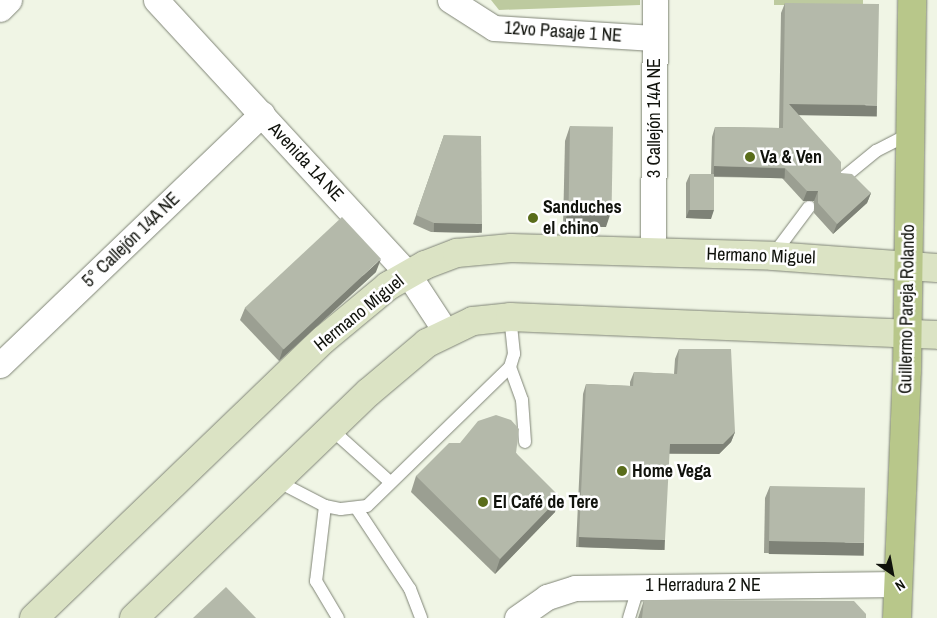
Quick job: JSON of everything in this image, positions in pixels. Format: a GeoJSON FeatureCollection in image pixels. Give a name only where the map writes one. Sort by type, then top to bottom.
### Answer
{"type":"FeatureCollection","features":[{"type":"Feature","properties":{"kind":"main road","name":"Guillermo Pareja Rolando"},"geometry":{"type":"LineString","coordinates":[[897,618],[908,263],[912,0]]}},
{"type":"Feature","properties":{"kind":"street"},"geometry":{"type":"LineString","coordinates":[[0,9],[9,0]]}},
{"type":"Feature","properties":{"kind":"street","name":"Avenida 1A NE"},"geometry":{"type":"LineString","coordinates":[[156,0],[408,274],[446,332]]}},
{"type":"Feature","properties":{"kind":"street","name":"12vo Pasaje 1 NE"},"geometry":{"type":"LineString","coordinates":[[450,0],[494,28],[654,38]]}},
{"type":"Feature","properties":{"kind":"street","name":"3 Callejón 14A NE"},"geometry":{"type":"LineString","coordinates":[[653,237],[655,0]]}},
{"type":"Feature","properties":{"kind":"street","name":"5° Callejón 14A NE"},"geometry":{"type":"LineString","coordinates":[[0,365],[262,114]]}},
{"type":"Feature","properties":{"kind":"street","name":"Hermano Miguel"},"geometry":{"type":"LineString","coordinates":[[34,618],[323,340],[408,274],[457,253],[511,248],[773,256],[908,263],[937,268]]}},
{"type":"Feature","properties":{"kind":"street"},"geometry":{"type":"LineString","coordinates":[[134,618],[331,429],[404,362],[446,332],[473,321],[510,317],[937,335]]}},
{"type":"Feature","properties":{"kind":"street","name":"1 Herradura 2 NE"},"geometry":{"type":"LineString","coordinates":[[517,618],[547,597],[575,588],[638,585],[898,584]]}},
{"type":"Feature","properties":{"kind":"lane"},"geometry":{"type":"LineString","coordinates":[[843,178],[876,152],[909,134]]}},
{"type":"Feature","properties":{"kind":"lane"},"geometry":{"type":"LineString","coordinates":[[773,256],[809,207]]}},
{"type":"Feature","properties":{"kind":"lane"},"geometry":{"type":"LineString","coordinates":[[277,481],[325,506],[357,509],[367,506],[389,481],[510,367],[514,354],[510,317]]}},
{"type":"Feature","properties":{"kind":"lane"},"geometry":{"type":"LineString","coordinates":[[510,367],[519,387],[525,442]]}},
{"type":"Feature","properties":{"kind":"lane"},"geometry":{"type":"LineString","coordinates":[[331,429],[389,481]]}},
{"type":"Feature","properties":{"kind":"lane"},"geometry":{"type":"LineString","coordinates":[[325,506],[316,580],[338,618]]}},
{"type":"Feature","properties":{"kind":"lane"},"geometry":{"type":"LineString","coordinates":[[357,509],[410,588],[422,618]]}},
{"type":"Feature","properties":{"kind":"lane"},"geometry":{"type":"LineString","coordinates":[[629,618],[638,585]]}},
{"type":"Feature","properties":{"kind":"green space"},"geometry":{"type":"Polygon","coordinates":[[[491,0],[640,0],[640,5],[499,10],[491,0]]]}},
{"type":"Feature","properties":{"kind":"green space"},"geometry":{"type":"Polygon","coordinates":[[[774,0],[863,0],[863,5],[774,5],[774,0]]]}},
{"type":"Feature","properties":{"kind":"building"},"geometry":{"type":"Polygon","coordinates":[[[785,3],[879,4],[877,105],[789,104],[841,162],[841,173],[852,174],[871,193],[837,224],[818,203],[818,191],[807,191],[785,168],[714,166],[715,127],[783,128],[785,3]]]}},
{"type":"Feature","properties":{"kind":"building"},"geometry":{"type":"Polygon","coordinates":[[[570,126],[613,127],[611,213],[568,212],[570,126]]]}},
{"type":"Feature","properties":{"kind":"building"},"geometry":{"type":"Polygon","coordinates":[[[444,135],[481,136],[482,224],[434,223],[416,215],[444,135]]]}},
{"type":"Feature","properties":{"kind":"building"},"geometry":{"type":"Polygon","coordinates":[[[690,174],[714,174],[714,210],[690,210],[690,174]]]}},
{"type":"Feature","properties":{"kind":"building"},"geometry":{"type":"Polygon","coordinates":[[[342,217],[381,259],[284,349],[245,308],[342,217]]]}},
{"type":"Feature","properties":{"kind":"building","name":"Home Vega"},"geometry":{"type":"Polygon","coordinates":[[[679,349],[731,349],[735,432],[723,444],[670,444],[665,540],[579,537],[586,384],[633,386],[634,372],[677,374],[679,349]]]}},
{"type":"Feature","properties":{"kind":"building","name":"El Café de Tere"},"geometry":{"type":"Polygon","coordinates":[[[496,415],[511,420],[519,429],[516,453],[560,497],[500,559],[416,476],[449,443],[460,443],[478,421],[496,415]]]}},
{"type":"Feature","properties":{"kind":"building"},"geometry":{"type":"Polygon","coordinates":[[[770,486],[865,488],[864,543],[769,541],[770,486]]]}},
{"type":"Feature","properties":{"kind":"building"},"geometry":{"type":"Polygon","coordinates":[[[226,587],[256,618],[193,618],[226,587]]]}},
{"type":"Feature","properties":{"kind":"building"},"geometry":{"type":"Polygon","coordinates":[[[644,600],[854,601],[866,614],[866,618],[642,618],[644,600]]]}},
{"type":"Feature","properties":{"kind":"place","name":"Va & Ven"},"geometry":{"type":"Point","coordinates":[750,157]}},
{"type":"Feature","properties":{"kind":"place","name":"Sanduches el chino"},"geometry":{"type":"Point","coordinates":[533,218]}},
{"type":"Feature","properties":{"kind":"place","name":"Home Vega"},"geometry":{"type":"Point","coordinates":[622,471]}},
{"type":"Feature","properties":{"kind":"place","name":"El Café de Tere"},"geometry":{"type":"Point","coordinates":[483,502]}}]}
